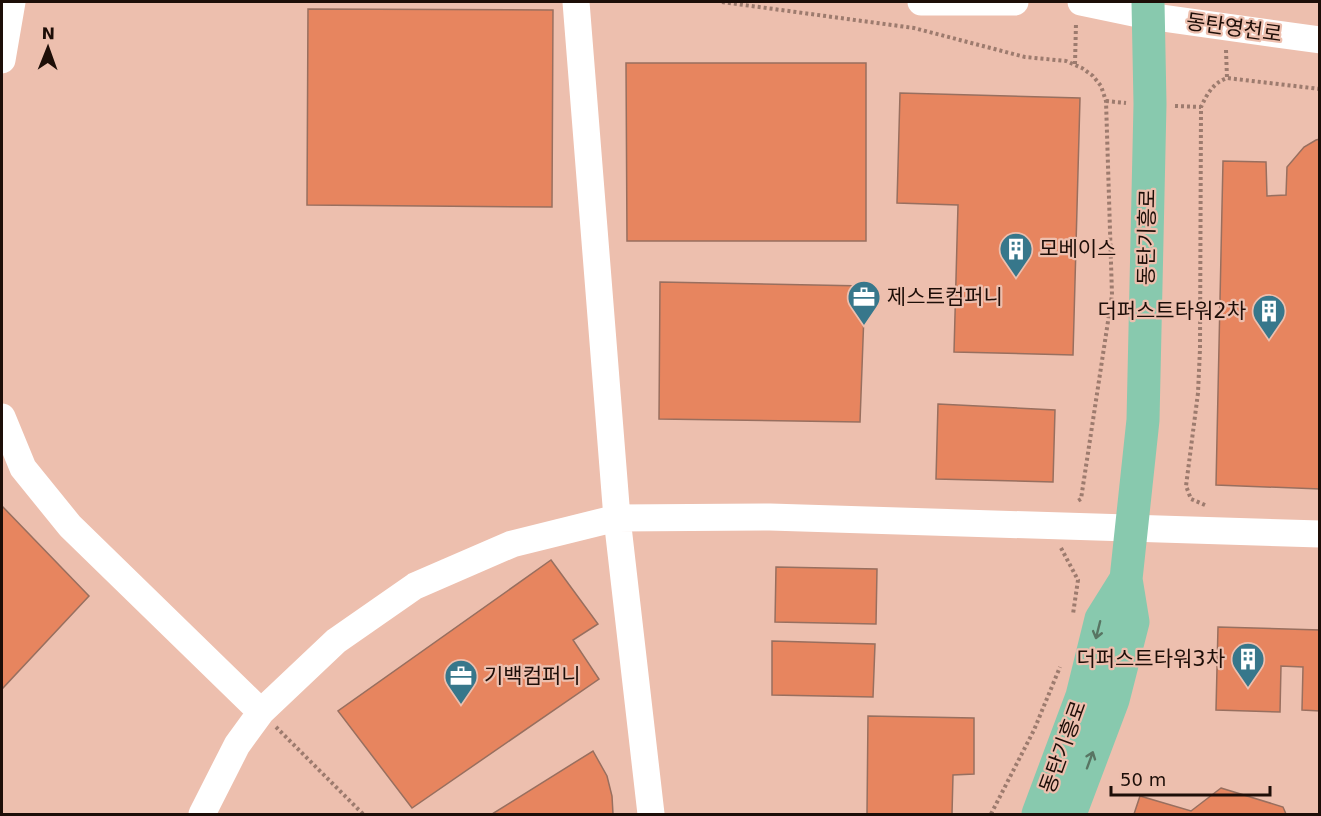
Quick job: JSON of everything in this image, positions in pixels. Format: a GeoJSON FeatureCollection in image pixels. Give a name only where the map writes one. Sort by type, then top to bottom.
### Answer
{"type":"FeatureCollection","features":[{"type":"Feature","properties":{"kind":"main road","name":"동탄기흥로"},"geometry":{"type":"LineString","coordinates":[[1070,814],[1113,700],[1133,622],[1126,579],[1143,420],[1150,104],[1148,9]]}},
{"type":"Feature","properties":{"kind":"main road","name":"동탄기흥로"},"geometry":{"type":"LineString","coordinates":[[1038,814],[1082,696],[1101,619],[1126,579]]}},
{"type":"Feature","properties":{"kind":"street"},"geometry":{"type":"LineString","coordinates":[[2,60],[12,2]]}},
{"type":"Feature","properties":{"kind":"street"},"geometry":{"type":"LineString","coordinates":[[576,2],[616,518],[651,814]]}},
{"type":"Feature","properties":{"kind":"street"},"geometry":{"type":"LineString","coordinates":[[921,2],[1015,2]]}},
{"type":"Feature","properties":{"kind":"street","name":"동탄영천로"},"geometry":{"type":"LineString","coordinates":[[1079,7],[1148,9],[1320,40]]}},
{"type":"Feature","properties":{"kind":"street"},"geometry":{"type":"LineString","coordinates":[[2,417],[23,468],[70,526],[261,712]]}},
{"type":"Feature","properties":{"kind":"street"},"geometry":{"type":"LineString","coordinates":[[202,814],[237,745],[261,712],[336,641],[415,586],[512,544],[616,518],[770,517],[1320,534]]}},
{"type":"Feature","properties":{"kind":"path"},"geometry":{"type":"LineString","coordinates":[[722,2],[914,28],[1025,57],[1066,61],[1093,76],[1101,86],[1106,101],[1112,295],[1081,499],[1066,507],[1063,525],[1061,549],[1078,580],[1072,623]]}},
{"type":"Feature","properties":{"kind":"path"},"geometry":{"type":"LineString","coordinates":[[1075,64],[1079,7]]}},
{"type":"Feature","properties":{"kind":"path"},"geometry":{"type":"LineString","coordinates":[[1205,505],[1191,499],[1186,486],[1198,393],[1200,349],[1201,107],[1211,89],[1219,81],[1227,78],[1320,89]]}},
{"type":"Feature","properties":{"kind":"path"},"geometry":{"type":"LineString","coordinates":[[991,814],[1034,730],[1060,666]]}},
{"type":"Feature","properties":{"kind":"path"},"geometry":{"type":"LineString","coordinates":[[261,712],[363,814]]}},
{"type":"Feature","properties":{"kind":"building"},"geometry":{"type":"Polygon","coordinates":[[[308,9],[553,10],[552,207],[307,205],[308,9]]]}},
{"type":"Feature","properties":{"kind":"building"},"geometry":{"type":"Polygon","coordinates":[[[626,63],[866,63],[866,241],[627,241],[626,63]]]}},
{"type":"Feature","properties":{"kind":"building","name":"모베이스"},"geometry":{"type":"Polygon","coordinates":[[[900,93],[1080,98],[1073,355],[954,352],[958,205],[897,203],[900,93]]]}},
{"type":"Feature","properties":{"kind":"building","name":"더퍼스트타워2차"},"geometry":{"type":"Polygon","coordinates":[[[1320,139],[1320,489],[1216,485],[1223,161],[1266,162],[1267,196],[1286,195],[1287,167],[1304,147],[1320,139]]]}},
{"type":"Feature","properties":{"kind":"building"},"geometry":{"type":"Polygon","coordinates":[[[660,282],[865,286],[860,422],[659,419],[660,282]]]}},
{"type":"Feature","properties":{"kind":"building"},"geometry":{"type":"Polygon","coordinates":[[[938,404],[1055,410],[1053,482],[936,479],[938,404]]]}},
{"type":"Feature","properties":{"kind":"building"},"geometry":{"type":"Polygon","coordinates":[[[2,506],[89,596],[2,689],[2,506]]]}},
{"type":"Feature","properties":{"kind":"building"},"geometry":{"type":"Polygon","coordinates":[[[551,560],[598,624],[573,640],[599,679],[412,808],[338,711],[551,560]]]}},
{"type":"Feature","properties":{"kind":"building"},"geometry":{"type":"Polygon","coordinates":[[[776,567],[877,569],[876,624],[775,622],[776,567]]]}},
{"type":"Feature","properties":{"kind":"building","name":"더퍼스트타워3차"},"geometry":{"type":"Polygon","coordinates":[[[1218,627],[1320,630],[1320,711],[1302,710],[1303,667],[1281,666],[1280,712],[1216,710],[1218,627]]]}},
{"type":"Feature","properties":{"kind":"building"},"geometry":{"type":"Polygon","coordinates":[[[772,641],[875,644],[873,697],[772,695],[772,641]]]}},
{"type":"Feature","properties":{"kind":"building"},"geometry":{"type":"Polygon","coordinates":[[[868,716],[974,718],[974,774],[953,775],[952,814],[867,814],[868,716]]]}},
{"type":"Feature","properties":{"kind":"building"},"geometry":{"type":"Polygon","coordinates":[[[593,751],[607,776],[612,796],[613,814],[492,814],[593,751]]]}},
{"type":"Feature","properties":{"kind":"building"},"geometry":{"type":"Polygon","coordinates":[[[1221,788],[1283,807],[1286,814],[1134,814],[1140,796],[1191,811],[1221,788]]]}},
{"type":"Feature","properties":{"kind":"place","name":"모베이스"},"geometry":{"type":"Point","coordinates":[1016,278]}},
{"type":"Feature","properties":{"kind":"place","name":"제스트컴퍼니"},"geometry":{"type":"Point","coordinates":[864,326]}},
{"type":"Feature","properties":{"kind":"place","name":"더퍼스트타워2차"},"geometry":{"type":"Point","coordinates":[1269,340]}},
{"type":"Feature","properties":{"kind":"place","name":"더퍼스트타워3차"},"geometry":{"type":"Point","coordinates":[1248,688]}},
{"type":"Feature","properties":{"kind":"place","name":"기백컴퍼니"},"geometry":{"type":"Point","coordinates":[461,705]}}]}
